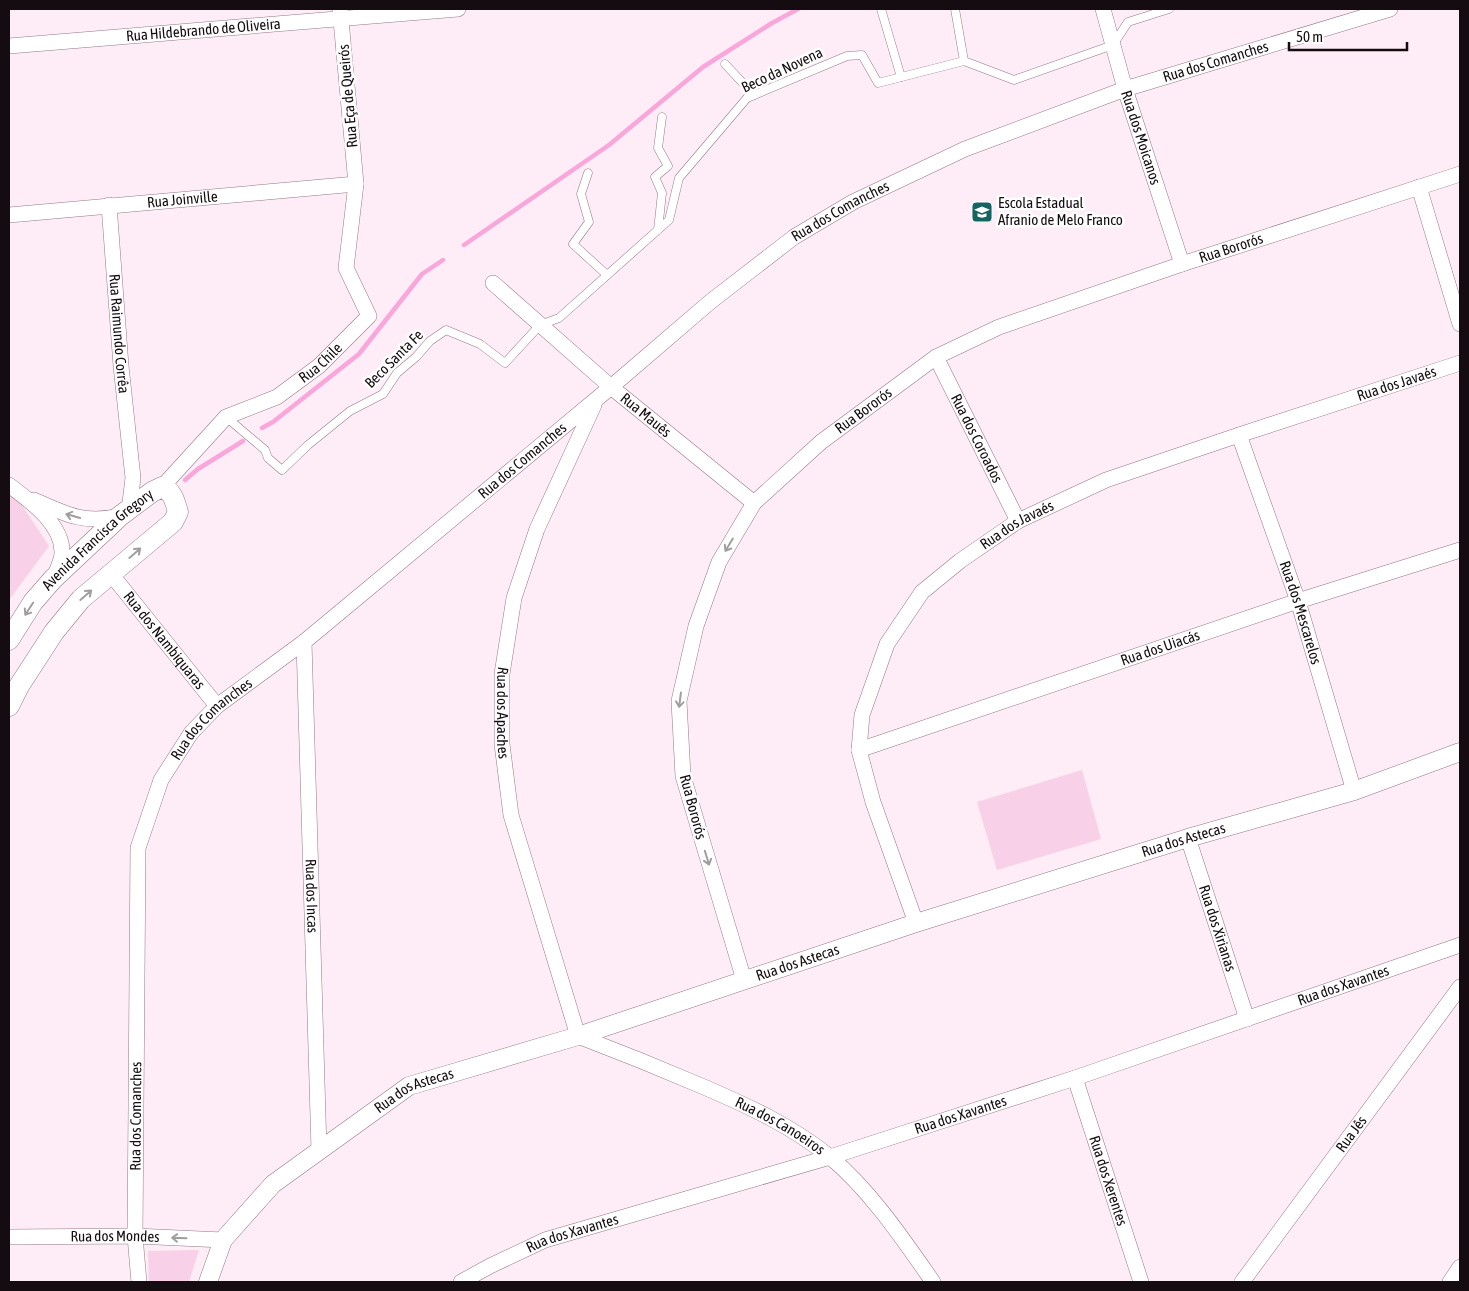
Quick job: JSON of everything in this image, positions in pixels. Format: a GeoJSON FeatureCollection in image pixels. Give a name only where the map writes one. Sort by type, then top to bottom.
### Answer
{"type":"FeatureCollection","features":[{"type":"Feature","properties":{"kind":"main road","name":"Avenida Francisca Gregory"},"geometry":{"type":"LineString","coordinates":[[9,640],[33,602],[54,579],[125,513],[157,489],[168,489],[178,512],[173,522],[81,599],[54,632],[19,686],[9,706]]}},
{"type":"Feature","properties":{"kind":"street","name":"Rua Hildebrando de Oliveira"},"geometry":{"type":"LineString","coordinates":[[9,46],[340,14],[458,9]]}},
{"type":"Feature","properties":{"kind":"street","name":"Rua dos Moicanos"},"geometry":{"type":"LineString","coordinates":[[1103,9],[1125,89],[1182,264]]}},
{"type":"Feature","properties":{"kind":"street","name":"Rua dos Comanches"},"geometry":{"type":"LineString","coordinates":[[138,1282],[135,1236],[138,848],[161,780],[191,733],[217,706],[304,642],[597,399],[710,302],[786,243],[853,202],[965,149],[1125,89],[1390,9]]}},
{"type":"Feature","properties":{"kind":"street","name":"Rua Eça de Queirós"},"geometry":{"type":"LineString","coordinates":[[340,14],[356,184]]}},
{"type":"Feature","properties":{"kind":"street","name":"Rua Bororós"},"geometry":{"type":"LineString","coordinates":[[744,980],[683,776],[679,701],[696,626],[719,562],[754,504],[821,442],[936,357],[999,327],[1182,264],[1460,174]]}},
{"type":"Feature","properties":{"kind":"street","name":"Rua Joinville"},"geometry":{"type":"LineString","coordinates":[[9,214],[356,184]]}},
{"type":"Feature","properties":{"kind":"street","name":"Rua Chile"},"geometry":{"type":"LineString","coordinates":[[157,489],[226,417],[277,397],[319,366],[369,316],[346,268],[356,184]]}},
{"type":"Feature","properties":{"kind":"street"},"geometry":{"type":"LineString","coordinates":[[1419,187],[1460,324]]}},
{"type":"Feature","properties":{"kind":"street","name":"Rua Raimundo Corrêa"},"geometry":{"type":"LineString","coordinates":[[109,205],[121,366],[133,478],[125,513]]}},
{"type":"Feature","properties":{"kind":"street","name":"Rua Mauês"},"geometry":{"type":"LineString","coordinates":[[493,283],[611,387],[754,504]]}},
{"type":"Feature","properties":{"kind":"street","name":"Rua dos Coroados"},"geometry":{"type":"LineString","coordinates":[[936,357],[1018,521]]}},
{"type":"Feature","properties":{"kind":"street","name":"Rua dos Javaés"},"geometry":{"type":"LineString","coordinates":[[916,923],[873,802],[859,750],[862,714],[887,644],[922,592],[960,561],[1018,521],[1106,480],[1460,363]]}},
{"type":"Feature","properties":{"kind":"street","name":"Rua dos Apaches"},"geometry":{"type":"LineString","coordinates":[[578,1036],[511,815],[502,744],[502,674],[514,598],[537,529],[597,399]]}},
{"type":"Feature","properties":{"kind":"street","name":"Rua dos Mescarelos"},"geometry":{"type":"LineString","coordinates":[[1239,435],[1298,601],[1354,791]]}},
{"type":"Feature","properties":{"kind":"street","name":"Rua Raimundo Corrêa"},"geometry":{"type":"LineString","coordinates":[[132,462],[157,489]]}},
{"type":"Feature","properties":{"kind":"street"},"geometry":{"type":"LineString","coordinates":[[9,485],[46,517],[55,528],[62,554],[54,579]]}},
{"type":"Feature","properties":{"kind":"street"},"geometry":{"type":"LineString","coordinates":[[22,495],[60,512],[88,520],[104,520],[125,513]]}},
{"type":"Feature","properties":{"kind":"street","name":"Rua dos Uiacás"},"geometry":{"type":"LineString","coordinates":[[859,750],[1298,601],[1460,550]]}},
{"type":"Feature","properties":{"kind":"street","name":"Rua dos Nambiquaras"},"geometry":{"type":"LineString","coordinates":[[111,574],[217,706]]}},
{"type":"Feature","properties":{"kind":"street","name":"Rua dos Incas"},"geometry":{"type":"LineString","coordinates":[[304,642],[319,1150]]}},
{"type":"Feature","properties":{"kind":"street","name":"Rua dos Astecas"},"geometry":{"type":"LineString","coordinates":[[208,1282],[223,1240],[273,1184],[408,1086],[578,1036],[916,923],[1188,838],[1354,791],[1460,752]]}},
{"type":"Feature","properties":{"kind":"street","name":"Rua dos Xirianas"},"geometry":{"type":"LineString","coordinates":[[1188,838],[1247,1019]]}},
{"type":"Feature","properties":{"kind":"street","name":"Rua dos Xavantes"},"geometry":{"type":"LineString","coordinates":[[461,1282],[545,1240],[830,1157],[1075,1078],[1460,945]]}},
{"type":"Feature","properties":{"kind":"street","name":"Rua Jês"},"geometry":{"type":"LineString","coordinates":[[1242,1282],[1460,987]]}},
{"type":"Feature","properties":{"kind":"street","name":"Rua dos Canoeiros"},"geometry":{"type":"LineString","coordinates":[[578,1036],[636,1058],[781,1123],[830,1157],[878,1207],[899,1233],[933,1282]]}},
{"type":"Feature","properties":{"kind":"street","name":"Rua dos Xerentes"},"geometry":{"type":"LineString","coordinates":[[1075,1078],[1140,1282]]}},
{"type":"Feature","properties":{"kind":"street","name":"Rua dos Mondes"},"geometry":{"type":"LineString","coordinates":[[9,1237],[135,1236],[223,1240]]}},
{"type":"Feature","properties":{"kind":"street"},"geometry":{"type":"LineString","coordinates":[[1450,1282],[1460,1267]]}},
{"type":"Feature","properties":{"kind":"lane"},"geometry":{"type":"LineString","coordinates":[[881,9],[901,77]]}},
{"type":"Feature","properties":{"kind":"lane"},"geometry":{"type":"LineString","coordinates":[[955,9],[964,61],[1014,80],[1113,45],[1128,22],[1169,9]]}},
{"type":"Feature","properties":{"kind":"lane","name":"Beco da Novena"},"geometry":{"type":"LineString","coordinates":[[540,325],[559,318],[669,220],[679,178],[747,98],[847,56],[862,55],[878,83],[964,61]]}},
{"type":"Feature","properties":{"kind":"lane"},"geometry":{"type":"LineString","coordinates":[[725,64],[754,95]]}},
{"type":"Feature","properties":{"kind":"lane"},"geometry":{"type":"LineString","coordinates":[[658,230],[662,193],[655,177],[668,166],[658,148],[662,117]]}},
{"type":"Feature","properties":{"kind":"lane"},"geometry":{"type":"LineString","coordinates":[[588,173],[581,194],[589,222],[573,244],[607,275]]}},
{"type":"Feature","properties":{"kind":"lane","name":"Beco Santa Fe"},"geometry":{"type":"LineString","coordinates":[[226,417],[264,450],[268,458],[282,470],[308,445],[350,411],[383,394],[397,373],[416,357],[430,341],[446,330],[480,344],[505,363],[540,325]]}},
{"type":"Feature","properties":{"kind":"shaded area"},"geometry":{"type":"Polygon","coordinates":[[[9,490],[13,492],[49,546],[9,600],[9,490]]]}},
{"type":"Feature","properties":{"kind":"shaded area"},"geometry":{"type":"Polygon","coordinates":[[[1082,770],[1101,839],[997,870],[977,802],[1082,770]]]}},
{"type":"Feature","properties":{"kind":"shaded area"},"geometry":{"type":"Polygon","coordinates":[[[199,1250],[189,1282],[149,1282],[148,1251],[199,1250]]]}},
{"type":"Feature","properties":{"kind":"waterway"},"geometry":{"type":"LineString","coordinates":[[464,245],[609,145],[703,67],[772,23],[798,9]]}},
{"type":"Feature","properties":{"kind":"waterway"},"geometry":{"type":"LineString","coordinates":[[262,428],[273,422],[359,354],[422,274],[443,260]]}},
{"type":"Feature","properties":{"kind":"waterway"},"geometry":{"type":"LineString","coordinates":[[185,480],[198,469],[243,441]]}},
{"type":"Feature","properties":{"kind":"place","name":"Escola Estadual Afranio de Melo Franco"},"geometry":{"type":"Point","coordinates":[982,212]}}]}
